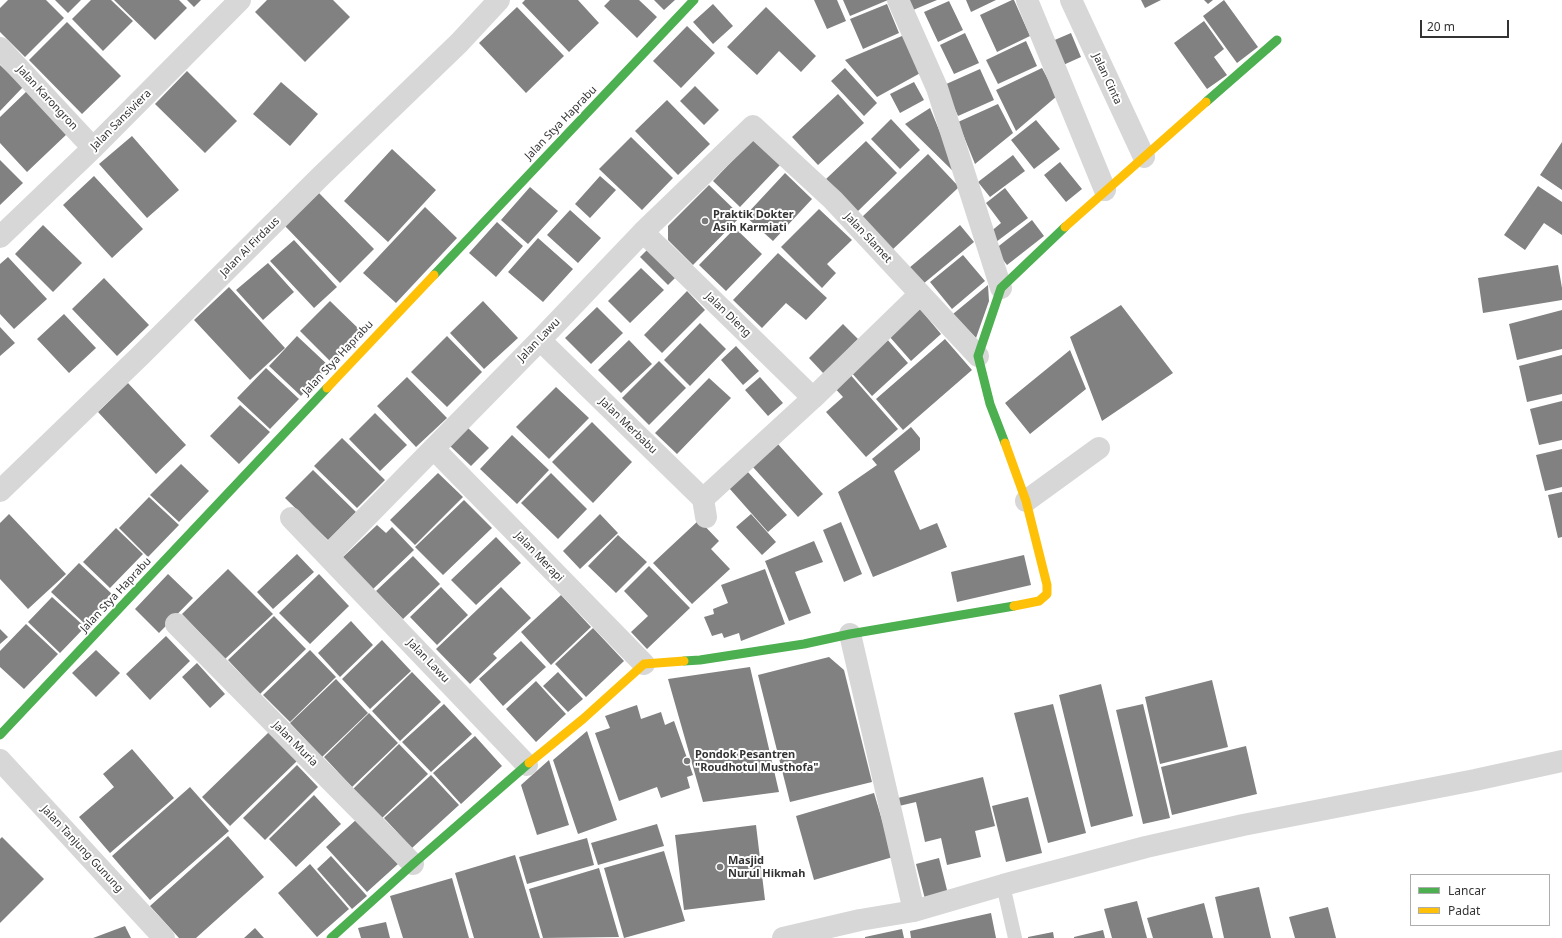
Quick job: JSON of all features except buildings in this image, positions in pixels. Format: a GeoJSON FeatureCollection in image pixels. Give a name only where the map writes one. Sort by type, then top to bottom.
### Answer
{"type":"FeatureCollection","features":[{"type":"Feature","properties":{"kind":"street","name":"Jalan Sansiviera"},"geometry":{"type":"LineString","coordinates":[[0,237],[93,148],[240,0]]}},
{"type":"Feature","properties":{"kind":"street","name":"Jalan Al Firdaus"},"geometry":{"type":"LineString","coordinates":[[0,491],[136,361],[320,177],[459,43],[499,0]]}},
{"type":"Feature","properties":{"kind":"street","name":"Jalan Stya Haprabu"},"geometry":{"type":"LineString","coordinates":[[0,735],[694,0]]}},
{"type":"Feature","properties":{"kind":"street"},"geometry":{"type":"LineString","coordinates":[[898,0],[937,88],[1001,288]]}},
{"type":"Feature","properties":{"kind":"street"},"geometry":{"type":"LineString","coordinates":[[1027,0],[1105,190]]}},
{"type":"Feature","properties":{"kind":"street","name":"Jalan Cinta"},"geometry":{"type":"LineString","coordinates":[[1071,0],[1144,157]]}},
{"type":"Feature","properties":{"kind":"street"},"geometry":{"type":"LineString","coordinates":[[331,938],[413,864],[584,719],[644,664],[700,660],[749,653],[1039,601],[1047,594],[1047,585],[1026,501],[1004,438],[990,404],[978,356],[1001,288],[1105,190],[1277,40]]}},
{"type":"Feature","properties":{"kind":"street","name":"Jalan Karongron"},"geometry":{"type":"LineString","coordinates":[[0,48],[93,148]]}},
{"type":"Feature","properties":{"kind":"street","name":"Jalan Lawu"},"geometry":{"type":"LineString","coordinates":[[328,556],[540,340],[643,232],[753,126]]}},
{"type":"Feature","properties":{"kind":"street","name":"Jalan Slamet"},"geometry":{"type":"LineString","coordinates":[[753,126],[833,200],[978,356]]}},
{"type":"Feature","properties":{"kind":"street","name":"Jalan Dieng"},"geometry":{"type":"LineString","coordinates":[[643,232],[813,398]]}},
{"type":"Feature","properties":{"kind":"street"},"geometry":{"type":"LineString","coordinates":[[813,398],[920,294]]}},
{"type":"Feature","properties":{"kind":"street","name":"Jalan Merbabu"},"geometry":{"type":"LineString","coordinates":[[540,340],[705,508],[813,398]]}},
{"type":"Feature","properties":{"kind":"street"},"geometry":{"type":"LineString","coordinates":[[1026,501],[1099,448]]}},
{"type":"Feature","properties":{"kind":"street","name":"Jalan Merapi"},"geometry":{"type":"LineString","coordinates":[[434,449],[644,664]]}},
{"type":"Feature","properties":{"kind":"street","name":"Jalan Lawu"},"geometry":{"type":"LineString","coordinates":[[291,518],[528,765]]}},
{"type":"Feature","properties":{"kind":"street","name":"Jalan Muria"},"geometry":{"type":"LineString","coordinates":[[176,624],[413,864]]}},
{"type":"Feature","properties":{"kind":"street"},"geometry":{"type":"LineString","coordinates":[[850,634],[914,911]]}},
{"type":"Feature","properties":{"kind":"street","name":"Jalan Tanjung Gunung"},"geometry":{"type":"LineString","coordinates":[[0,760],[164,938]]}},
{"type":"Feature","properties":{"kind":"street"},"geometry":{"type":"LineString","coordinates":[[787,938],[860,920],[914,911],[1003,885],[1146,847],[1243,824],[1467,781],[1562,761]]}},
{"type":"Feature","properties":{"kind":"lane"},"geometry":{"type":"LineString","coordinates":[[1003,885],[1015,938]]}},
{"type":"Feature","properties":{"kind":"traffic: fast"},"geometry":{"type":"LineString","coordinates":[[434,275],[694,0]]}},
{"type":"Feature","properties":{"kind":"traffic: fast"},"geometry":{"type":"LineString","coordinates":[[1206,102],[1277,40]]}},
{"type":"Feature","properties":{"kind":"traffic: fast"},"geometry":{"type":"LineString","coordinates":[[1005,443],[990,404],[978,356],[1001,288],[1065,227]]}},
{"type":"Feature","properties":{"kind":"traffic: fast"},"geometry":{"type":"LineString","coordinates":[[0,735],[327,388]]}},
{"type":"Feature","properties":{"kind":"traffic: fast"},"geometry":{"type":"LineString","coordinates":[[684,661],[700,660],[804,644],[850,634],[1014,606]]}},
{"type":"Feature","properties":{"kind":"traffic: fast"},"geometry":{"type":"LineString","coordinates":[[331,938],[529,763]]}},
{"type":"Feature","properties":{"kind":"traffic: slow"},"geometry":{"type":"LineString","coordinates":[[1065,227],[1206,102]]}},
{"type":"Feature","properties":{"kind":"traffic: slow"},"geometry":{"type":"LineString","coordinates":[[327,388],[434,275]]}},
{"type":"Feature","properties":{"kind":"traffic: slow"},"geometry":{"type":"LineString","coordinates":[[1005,443],[1026,501],[1047,585],[1047,594],[1039,601],[1014,606]]}},
{"type":"Feature","properties":{"kind":"traffic: slow"},"geometry":{"type":"LineString","coordinates":[[529,763],[583,719],[644,664],[684,661]]}},
{"type":"Feature","properties":{"kind":"place","name":"Praktik Dokter Asih Karmiati"},"geometry":{"type":"Point","coordinates":[705,221]}},
{"type":"Feature","properties":{"kind":"place","name":"Pondok Pesantren \"Roudhotul Musthofa\""},"geometry":{"type":"Point","coordinates":[687,761]}},
{"type":"Feature","properties":{"kind":"place","name":"Masjid Nurul Hikmah"},"geometry":{"type":"Point","coordinates":[720,867]}}]}
